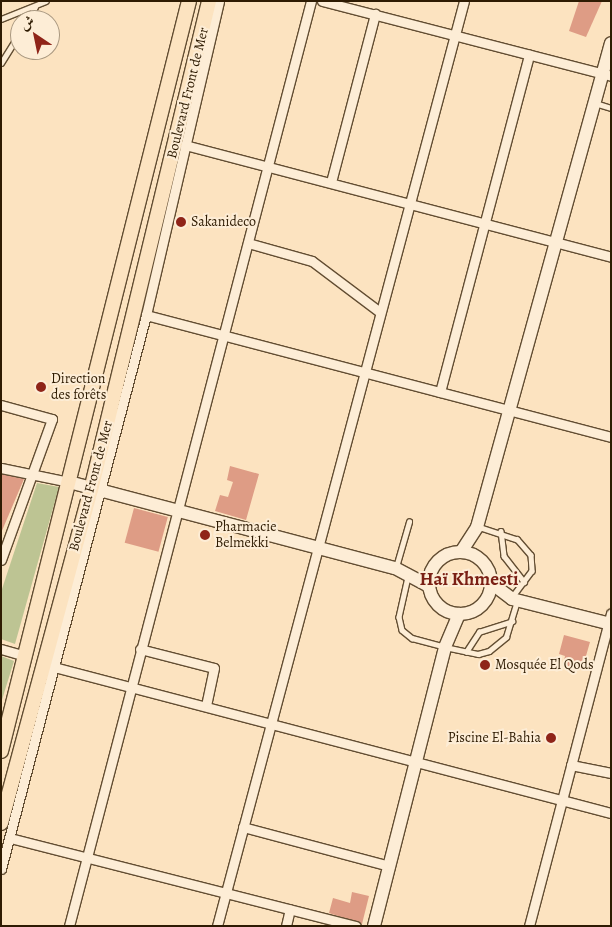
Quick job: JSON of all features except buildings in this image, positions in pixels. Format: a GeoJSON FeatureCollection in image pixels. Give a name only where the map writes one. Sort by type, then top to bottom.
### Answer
{"type":"FeatureCollection","features":[{"type":"Feature","properties":{"kind":"main road","name":"Boulevard Front de Mer"},"geometry":{"type":"LineString","coordinates":[[1,751],[188,1]]}},
{"type":"Feature","properties":{"kind":"main road","name":"Boulevard Front de Mer"},"geometry":{"type":"LineString","coordinates":[[1,823],[95,491],[209,1]]}},
{"type":"Feature","properties":{"kind":"street"},"geometry":{"type":"LineString","coordinates":[[1,869],[54,667],[95,491],[146,316],[218,1]]}},
{"type":"Feature","properties":{"kind":"street"},"geometry":{"type":"LineString","coordinates":[[69,926],[130,686],[248,243],[264,168],[311,1]]}},
{"type":"Feature","properties":{"kind":"street"},"geometry":{"type":"LineString","coordinates":[[322,1],[606,75]]}},
{"type":"Feature","properties":{"kind":"street"},"geometry":{"type":"LineString","coordinates":[[217,926],[272,724],[363,373],[464,1]]}},
{"type":"Feature","properties":{"kind":"street"},"geometry":{"type":"LineString","coordinates":[[330,182],[375,14]]}},
{"type":"Feature","properties":{"kind":"street"},"geometry":{"type":"LineString","coordinates":[[461,552],[476,530],[594,103],[606,75],[611,43]]}},
{"type":"Feature","properties":{"kind":"street"},"geometry":{"type":"LineString","coordinates":[[440,392],[529,55]]}},
{"type":"Feature","properties":{"kind":"street"},"geometry":{"type":"LineString","coordinates":[[185,144],[264,168],[330,182],[611,257]]}},
{"type":"Feature","properties":{"kind":"street"},"geometry":{"type":"LineString","coordinates":[[248,243],[312,261],[380,312]]}},
{"type":"Feature","properties":{"kind":"street"},"geometry":{"type":"LineString","coordinates":[[146,316],[611,437]]}},
{"type":"Feature","properties":{"kind":"street"},"geometry":{"type":"LineString","coordinates":[[1,405],[52,419],[33,476],[2,555]]}},
{"type":"Feature","properties":{"kind":"street"},"geometry":{"type":"LineString","coordinates":[[1,468],[69,482],[95,491],[395,568],[411,574],[429,586],[436,602],[446,610],[459,614],[474,610],[485,600],[491,583]]}},
{"type":"Feature","properties":{"kind":"street"},"geometry":{"type":"LineString","coordinates":[[476,530],[478,558],[491,583],[512,598]]}},
{"type":"Feature","properties":{"kind":"street"},"geometry":{"type":"LineString","coordinates":[[429,586],[432,569],[441,558],[461,552],[478,558]]}},
{"type":"Feature","properties":{"kind":"street"},"geometry":{"type":"LineString","coordinates":[[411,574],[432,569]]}},
{"type":"Feature","properties":{"kind":"street"},"geometry":{"type":"LineString","coordinates":[[485,600],[512,598],[610,620],[529,926]]}},
{"type":"Feature","properties":{"kind":"street"},"geometry":{"type":"LineString","coordinates":[[446,610],[446,642]]}},
{"type":"Feature","properties":{"kind":"street"},"geometry":{"type":"LineString","coordinates":[[374,926],[419,762],[446,642],[459,614]]}},
{"type":"Feature","properties":{"kind":"street"},"geometry":{"type":"LineString","coordinates":[[1,648],[25,656]]}},
{"type":"Feature","properties":{"kind":"street"},"geometry":{"type":"LineString","coordinates":[[140,649],[214,668],[206,706]]}},
{"type":"Feature","properties":{"kind":"street"},"geometry":{"type":"LineString","coordinates":[[54,667],[611,813]]}},
{"type":"Feature","properties":{"kind":"street"},"geometry":{"type":"LineString","coordinates":[[572,765],[611,773]]}},
{"type":"Feature","properties":{"kind":"street"},"geometry":{"type":"LineString","coordinates":[[243,827],[390,866]]}},
{"type":"Feature","properties":{"kind":"street"},"geometry":{"type":"LineString","coordinates":[[10,838],[356,926]]}},
{"type":"Feature","properties":{"kind":"street"},"geometry":{"type":"LineString","coordinates":[[286,926],[290,909]]}},
{"type":"Feature","properties":{"kind":"lane"},"geometry":{"type":"LineString","coordinates":[[1,19],[46,1]]}},
{"type":"Feature","properties":{"kind":"lane"},"geometry":{"type":"LineString","coordinates":[[1,62],[10,48]]}},
{"type":"Feature","properties":{"kind":"lane"},"geometry":{"type":"LineString","coordinates":[[594,103],[611,108]]}},
{"type":"Feature","properties":{"kind":"lane"},"geometry":{"type":"LineString","coordinates":[[395,568],[409,522]]}},
{"type":"Feature","properties":{"kind":"lane"},"geometry":{"type":"LineString","coordinates":[[411,574],[399,617],[402,630],[412,638],[446,642],[466,652],[489,650],[506,637],[512,621],[512,598],[532,571],[531,555],[517,538],[501,531],[476,530]]}},
{"type":"Feature","properties":{"kind":"lane"},"geometry":{"type":"LineString","coordinates":[[501,531],[504,556],[524,582]]}},
{"type":"Feature","properties":{"kind":"lane"},"geometry":{"type":"LineString","coordinates":[[466,652],[479,632],[512,621]]}},
{"type":"Feature","properties":{"kind":"green space"},"geometry":{"type":"Polygon","coordinates":[[[37,483],[59,487],[15,644],[1,639],[1,592],[37,483]]]}},
{"type":"Feature","properties":{"kind":"green space"},"geometry":{"type":"Polygon","coordinates":[[[1,656],[14,661],[1,703],[1,656]]]}},
{"type":"Feature","properties":{"kind":"place","name":"Sakanideco"},"geometry":{"type":"Point","coordinates":[181,222]}},
{"type":"Feature","properties":{"kind":"place","name":"Direction des forêts"},"geometry":{"type":"Point","coordinates":[41,387]}},
{"type":"Feature","properties":{"kind":"place","name":"Pharmacie Belmekki"},"geometry":{"type":"Point","coordinates":[205,535]}},
{"type":"Feature","properties":{"kind":"place","name":"Mosquée El Qods"},"geometry":{"type":"Point","coordinates":[485,665]}},
{"type":"Feature","properties":{"kind":"place","name":"Piscine El-Bahia"},"geometry":{"type":"Point","coordinates":[551,738]}},
{"type":"Feature","properties":{"kind":"district","name":"Haï Khmesti"},"geometry":{"type":"Point","coordinates":[469,580]}}]}
